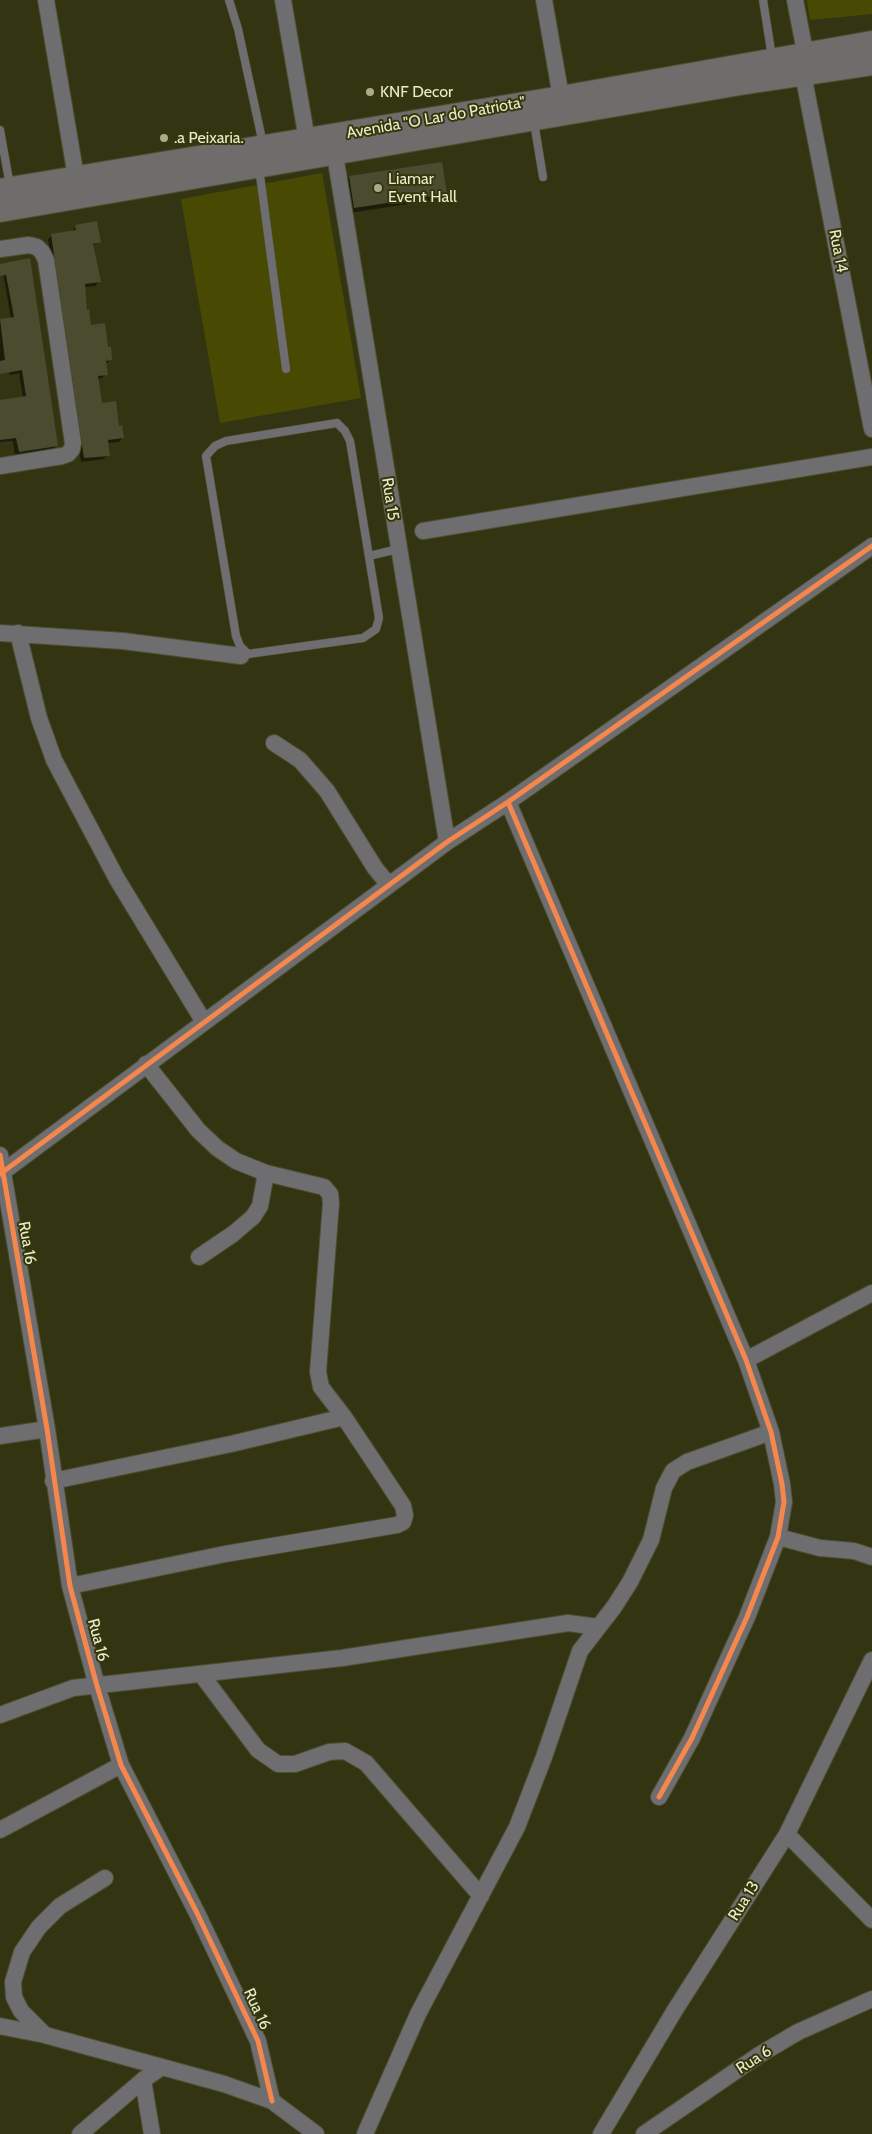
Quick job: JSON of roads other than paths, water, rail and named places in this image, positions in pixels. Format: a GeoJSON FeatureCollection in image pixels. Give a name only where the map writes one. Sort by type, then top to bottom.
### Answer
{"type":"FeatureCollection","features":[{"type":"Feature","properties":{"kind":"main road","name":"Avenida \"O Lar do Patriota\""},"geometry":{"type":"LineString","coordinates":[[5,189],[76,177],[261,157],[335,155],[534,120],[804,63],[872,42]]}},
{"type":"Feature","properties":{"kind":"main road","name":"Avenida \"O Lar do Patriota\""},"geometry":{"type":"LineString","coordinates":[[0,211],[261,157],[307,140],[772,59],[804,63],[872,64]]}},
{"type":"Feature","properties":{"kind":"street"},"geometry":{"type":"LineString","coordinates":[[46,0],[76,177]]}},
{"type":"Feature","properties":{"kind":"street"},"geometry":{"type":"LineString","coordinates":[[283,0],[307,140]]}},
{"type":"Feature","properties":{"kind":"street"},"geometry":{"type":"LineString","coordinates":[[544,0],[561,97]]}},
{"type":"Feature","properties":{"kind":"street","name":"Rua 14"},"geometry":{"type":"LineString","coordinates":[[795,0],[804,63],[872,429]]}},
{"type":"Feature","properties":{"kind":"street","name":"Rua 15"},"geometry":{"type":"LineString","coordinates":[[335,155],[447,842]]}},
{"type":"Feature","properties":{"kind":"street"},"geometry":{"type":"LineString","coordinates":[[0,249],[29,244],[37,247],[46,260],[73,443],[72,449],[68,454],[62,456],[0,466]]}},
{"type":"Feature","properties":{"kind":"street"},"geometry":{"type":"LineString","coordinates":[[423,531],[872,457]]}},
{"type":"Feature","properties":{"kind":"street"},"geometry":{"type":"LineString","coordinates":[[1,1173],[447,842],[508,802],[872,546]]}},
{"type":"Feature","properties":{"kind":"street"},"geometry":{"type":"LineString","coordinates":[[0,633],[123,641],[242,656]]}},
{"type":"Feature","properties":{"kind":"street"},"geometry":{"type":"LineString","coordinates":[[18,633],[39,718],[54,760],[117,879],[204,1022]]}},
{"type":"Feature","properties":{"kind":"street"},"geometry":{"type":"LineString","coordinates":[[274,743],[300,760],[322,785],[375,868],[389,886]]}},
{"type":"Feature","properties":{"kind":"street"},"geometry":{"type":"LineString","coordinates":[[508,802],[746,1360],[771,1432],[784,1502],[778,1537],[747,1617],[692,1738],[659,1797]]}},
{"type":"Feature","properties":{"kind":"street"},"geometry":{"type":"LineString","coordinates":[[70,1586],[225,1554],[397,1525],[403,1522],[405,1515],[403,1506],[344,1417],[321,1387],[318,1372],[331,1203],[330,1194],[324,1187],[266,1173],[236,1161],[216,1148],[198,1130],[146,1064]]}},
{"type":"Feature","properties":{"kind":"street","name":"Rua 16"},"geometry":{"type":"LineString","coordinates":[[0,1155],[1,1173],[46,1429],[70,1586],[97,1686],[121,1765],[245,2012],[264,2058],[272,2101]]}},
{"type":"Feature","properties":{"kind":"street"},"geometry":{"type":"LineString","coordinates":[[199,1257],[233,1234],[253,1217],[260,1206],[266,1173]]}},
{"type":"Feature","properties":{"kind":"street"},"geometry":{"type":"LineString","coordinates":[[746,1360],[872,1293]]}},
{"type":"Feature","properties":{"kind":"street"},"geometry":{"type":"LineString","coordinates":[[53,1481],[231,1444],[344,1417]]}},
{"type":"Feature","properties":{"kind":"street"},"geometry":{"type":"LineString","coordinates":[[0,1436],[46,1429]]}},
{"type":"Feature","properties":{"kind":"street"},"geometry":{"type":"LineString","coordinates":[[365,2134],[418,2014],[517,1827],[544,1757],[580,1651],[620,1599],[651,1540],[664,1488],[673,1471],[687,1462],[771,1432]]}},
{"type":"Feature","properties":{"kind":"street"},"geometry":{"type":"LineString","coordinates":[[778,1537],[820,1548],[854,1551],[872,1557]]}},
{"type":"Feature","properties":{"kind":"street"},"geometry":{"type":"LineString","coordinates":[[0,1715],[74,1688],[342,1658],[568,1623],[598,1627]]}},
{"type":"Feature","properties":{"kind":"street","name":"Rua 13"},"geometry":{"type":"LineString","coordinates":[[601,2134],[675,2010],[787,1834],[872,1660]]}},
{"type":"Feature","properties":{"kind":"street"},"geometry":{"type":"LineString","coordinates":[[201,1674],[258,1750],[278,1764],[295,1764],[329,1752],[344,1752],[366,1764],[481,1896]]}},
{"type":"Feature","properties":{"kind":"street"},"geometry":{"type":"LineString","coordinates":[[0,1830],[121,1765]]}},
{"type":"Feature","properties":{"kind":"street"},"geometry":{"type":"LineString","coordinates":[[787,1834],[872,1920]]}},
{"type":"Feature","properties":{"kind":"street"},"geometry":{"type":"LineString","coordinates":[[45,2035],[21,2011],[14,1997],[13,1982],[22,1952],[39,1927],[60,1906],[105,1878]]}},
{"type":"Feature","properties":{"kind":"street","name":"Rua 6"},"geometry":{"type":"LineString","coordinates":[[644,2134],[759,2055],[798,2032],[872,1999]]}},
{"type":"Feature","properties":{"kind":"street"},"geometry":{"type":"LineString","coordinates":[[0,2026],[45,2035],[224,2084],[272,2101],[316,2134]]}},
{"type":"Feature","properties":{"kind":"street"},"geometry":{"type":"LineString","coordinates":[[80,2134],[143,2080],[162,2067]]}},
{"type":"Feature","properties":{"kind":"street"},"geometry":{"type":"LineString","coordinates":[[143,2080],[152,2134]]}},
{"type":"Feature","properties":{"kind":"lane"},"geometry":{"type":"LineString","coordinates":[[229,0],[238,29],[261,157],[286,369]]}},
{"type":"Feature","properties":{"kind":"lane"},"geometry":{"type":"LineString","coordinates":[[763,0],[772,59]]}},
{"type":"Feature","properties":{"kind":"lane"},"geometry":{"type":"LineString","coordinates":[[534,120],[543,177]]}},
{"type":"Feature","properties":{"kind":"lane"},"geometry":{"type":"LineString","coordinates":[[0,130],[5,189]]}},
{"type":"Feature","properties":{"kind":"lane"},"geometry":{"type":"LineString","coordinates":[[337,423],[345,431],[350,441],[369,556],[379,618],[376,629],[363,638],[248,654],[240,646],[236,636],[206,456],[215,446],[226,441],[337,423]]}},
{"type":"Feature","properties":{"kind":"lane"},"geometry":{"type":"LineString","coordinates":[[369,556],[398,549]]}},
{"type":"Feature","properties":{"kind":"place","name":"KNF Decor"},"geometry":{"type":"Point","coordinates":[370,92]}},
{"type":"Feature","properties":{"kind":"place","name":".a Peixaria."},"geometry":{"type":"Point","coordinates":[164,138]}},
{"type":"Feature","properties":{"kind":"place","name":"Liamar Event Hall"},"geometry":{"type":"Point","coordinates":[378,188]}}]}
